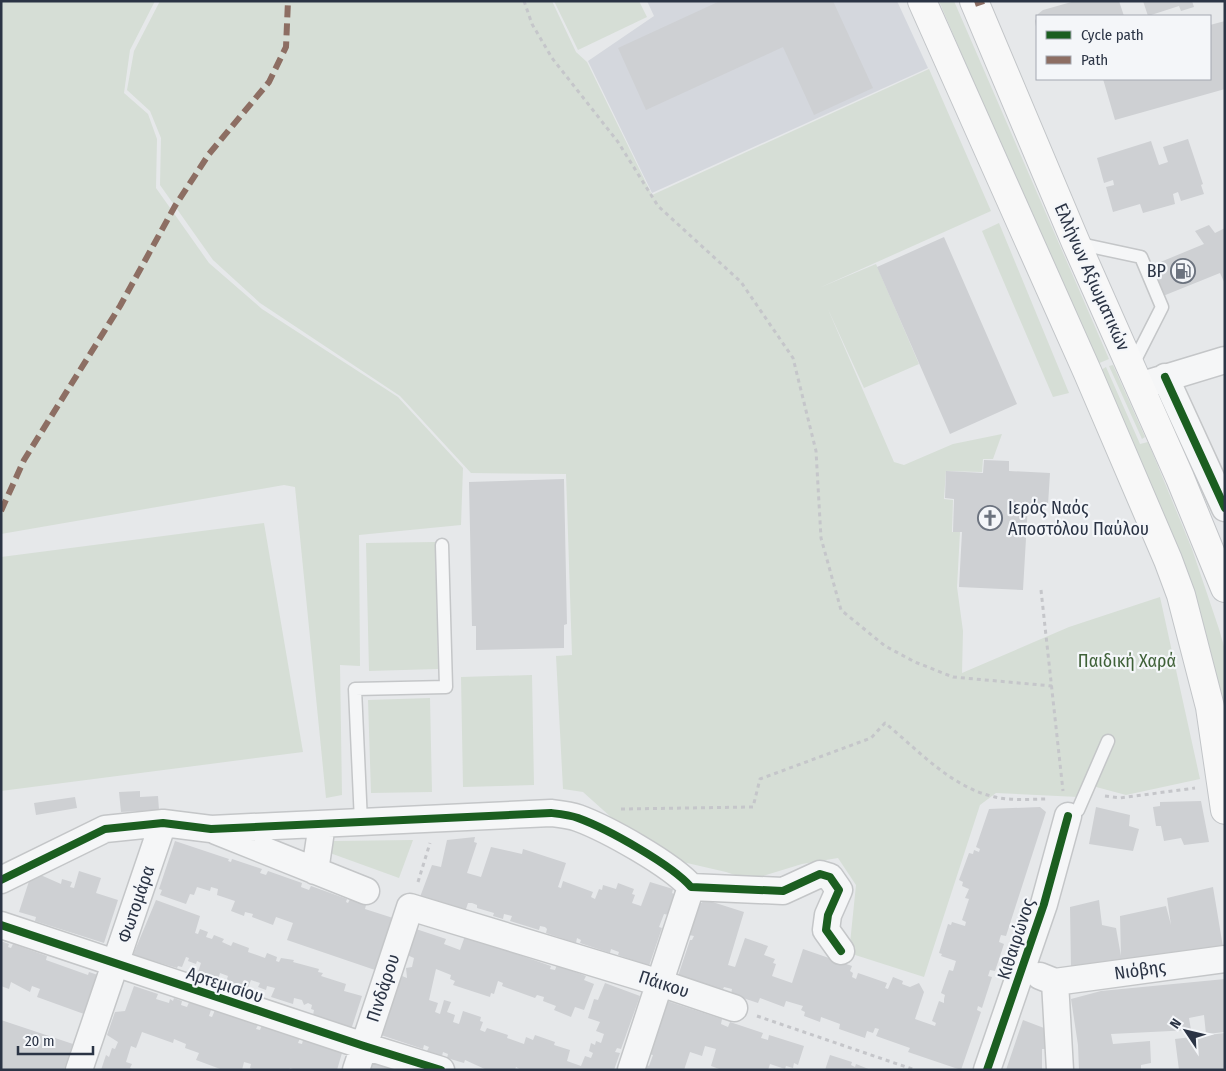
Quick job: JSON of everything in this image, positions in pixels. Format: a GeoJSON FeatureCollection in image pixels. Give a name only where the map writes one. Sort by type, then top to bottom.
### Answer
{"type":"FeatureCollection","features":[{"type":"Feature","properties":{"kind":"main road"},"geometry":{"type":"LineString","coordinates":[[922,1],[1099,399],[1181,595],[1210,707],[1223,798]]}},
{"type":"Feature","properties":{"kind":"main road","name":"Ελλήνων Αξιωματικών"},"geometry":{"type":"LineString","coordinates":[[978,2],[1076,243],[1136,377],[1218,551],[1225,588]]}},
{"type":"Feature","properties":{"kind":"street"},"geometry":{"type":"LineString","coordinates":[[1136,377],[1165,377],[1225,360]]}},
{"type":"Feature","properties":{"kind":"street"},"geometry":{"type":"LineString","coordinates":[[1165,377],[1225,508]]}},
{"type":"Feature","properties":{"kind":"street","name":"Κιθαιρώνος"},"geometry":{"type":"LineString","coordinates":[[987,1070],[1023,970],[1044,904],[1066,808]]}},
{"type":"Feature","properties":{"kind":"street"},"geometry":{"type":"LineString","coordinates":[[1,880],[105,828],[163,823],[211,829],[552,813],[576,817],[597,826],[680,874],[691,887],[784,891],[820,874],[830,877],[839,890],[828,915],[826,930],[841,951]]}},
{"type":"Feature","properties":{"kind":"street","name":"Φωτομάρα"},"geometry":{"type":"LineString","coordinates":[[79,1070],[163,823]]}},
{"type":"Feature","properties":{"kind":"street"},"geometry":{"type":"LineString","coordinates":[[315,871],[322,824]]}},
{"type":"Feature","properties":{"kind":"street"},"geometry":{"type":"LineString","coordinates":[[211,829],[366,891]]}},
{"type":"Feature","properties":{"kind":"street"},"geometry":{"type":"LineString","coordinates":[[631,1070],[691,887]]}},
{"type":"Feature","properties":{"kind":"street","name":"Πάικου"},"geometry":{"type":"LineString","coordinates":[[410,907],[660,983],[734,1008]]}},
{"type":"Feature","properties":{"kind":"street","name":"Πινδάρου"},"geometry":{"type":"LineString","coordinates":[[360,1058],[410,907]]}},
{"type":"Feature","properties":{"kind":"street","name":"Αρτεμισίου"},"geometry":{"type":"LineString","coordinates":[[1,925],[115,964],[360,1058],[441,1070]]}},
{"type":"Feature","properties":{"kind":"street","name":"Νιόβης"},"geometry":{"type":"LineString","coordinates":[[1055,982],[1225,959]]}},
{"type":"Feature","properties":{"kind":"street"},"geometry":{"type":"LineString","coordinates":[[1023,970],[1055,982],[1060,1070]]}},
{"type":"Feature","properties":{"kind":"lane"},"geometry":{"type":"LineString","coordinates":[[1076,243],[1141,257],[1162,307],[1136,377]]}},
{"type":"Feature","properties":{"kind":"lane"},"geometry":{"type":"LineString","coordinates":[[361,822],[355,689],[446,687],[442,544]]}},
{"type":"Feature","properties":{"kind":"lane"},"geometry":{"type":"LineString","coordinates":[[1066,808],[1078,810],[1087,794],[1108,741]]}},
{"type":"Feature","properties":{"kind":"path"},"geometry":{"type":"LineString","coordinates":[[524,1],[532,24],[552,58],[618,142],[658,206],[741,282],[793,358],[816,451],[821,538],[841,610],[885,646],[915,662],[953,677],[1052,686]]}},
{"type":"Feature","properties":{"kind":"path"},"geometry":{"type":"LineString","coordinates":[[612,807],[621,810],[753,807],[760,779],[872,738],[885,723],[950,777],[969,788],[995,797],[1066,808],[1041,590]]}},
{"type":"Feature","properties":{"kind":"path"},"geometry":{"type":"LineString","coordinates":[[1087,794],[1120,798],[1223,798]]}},
{"type":"Feature","properties":{"kind":"path"},"geometry":{"type":"LineString","coordinates":[[410,907],[437,818]]}},
{"type":"Feature","properties":{"kind":"path"},"geometry":{"type":"LineString","coordinates":[[734,1008],[915,1070]]}},
{"type":"Feature","properties":{"kind":"shaded area"},"geometry":{"type":"Polygon","coordinates":[[[647,1],[897,1],[928,68],[652,193],[588,61],[654,16],[647,1]]]}},
{"type":"Feature","properties":{"kind":"green space"},"geometry":{"type":"Polygon","coordinates":[[[1,1],[155,1],[130,50],[124,93],[148,114],[157,139],[156,188],[209,263],[262,309],[398,397],[463,468],[461,525],[359,535],[360,666],[340,665],[342,795],[326,798],[295,487],[284,485],[1,534],[1,1]]]}},
{"type":"Feature","properties":{"kind":"green space","name":"Παιδική Χαρά"},"geometry":{"type":"Polygon","coordinates":[[[160,1],[552,1],[576,52],[587,62],[652,195],[929,69],[991,211],[819,288],[876,264],[919,364],[864,388],[827,307],[894,462],[904,465],[953,444],[1002,434],[993,459],[983,459],[982,472],[946,471],[944,499],[953,500],[952,532],[960,532],[957,587],[963,631],[962,673],[1069,627],[1160,597],[1200,779],[1126,795],[1085,784],[1079,797],[996,793],[980,805],[924,977],[849,953],[856,885],[838,858],[802,864],[750,880],[726,872],[674,860],[622,827],[583,792],[563,789],[556,656],[572,655],[566,474],[471,473],[400,396],[260,303],[213,260],[160,185],[161,138],[150,111],[127,90],[134,51],[160,1]]]}},
{"type":"Feature","properties":{"kind":"green space"},"geometry":{"type":"Polygon","coordinates":[[[554,1],[639,1],[647,17],[578,50],[554,1]]]}},
{"type":"Feature","properties":{"kind":"green space"},"geometry":{"type":"Polygon","coordinates":[[[939,1],[954,1],[1109,359],[1097,364],[1034,224],[939,1]]]}},
{"type":"Feature","properties":{"kind":"green space"},"geometry":{"type":"Polygon","coordinates":[[[999,223],[1069,393],[1053,397],[982,231],[999,223]]]}},
{"type":"Feature","properties":{"kind":"green space"},"geometry":{"type":"Polygon","coordinates":[[[1113,365],[1145,437],[1142,439],[1109,366],[1113,365]]]}},
{"type":"Feature","properties":{"kind":"green space"},"geometry":{"type":"Polygon","coordinates":[[[1106,367],[1140,444],[1148,442],[1192,549],[1225,650],[1225,718],[1216,673],[1190,584],[1156,497],[1101,370],[1106,367]]]}},
{"type":"Feature","properties":{"kind":"green space"},"geometry":{"type":"Polygon","coordinates":[[[264,523],[303,752],[1,791],[1,557],[264,523]]]}},
{"type":"Feature","properties":{"kind":"green space"},"geometry":{"type":"Polygon","coordinates":[[[435,542],[438,669],[369,671],[366,543],[435,542]]]}},
{"type":"Feature","properties":{"kind":"green space"},"geometry":{"type":"Polygon","coordinates":[[[532,675],[534,785],[463,787],[461,677],[532,675]]]}},
{"type":"Feature","properties":{"kind":"green space"},"geometry":{"type":"Polygon","coordinates":[[[430,698],[432,792],[371,793],[368,700],[430,698]]]}},
{"type":"Feature","properties":{"kind":"green space"},"geometry":{"type":"Polygon","coordinates":[[[413,840],[399,878],[330,853],[334,841],[413,840]]]}},
{"type":"Feature","properties":{"kind":"building"},"geometry":{"type":"Polygon","coordinates":[[[720,1],[833,1],[873,88],[814,115],[783,47],[646,110],[618,48],[720,1]]]}},
{"type":"Feature","properties":{"kind":"building"},"geometry":{"type":"Polygon","coordinates":[[[1075,1],[1119,1],[1124,15],[1038,15],[1043,10],[1075,1]]]}},
{"type":"Feature","properties":{"kind":"building"},"geometry":{"type":"Polygon","coordinates":[[[1143,1],[1192,1],[1194,7],[1181,11],[1179,6],[1148,15],[1143,1]]]}},
{"type":"Feature","properties":{"kind":"building"},"geometry":{"type":"Polygon","coordinates":[[[1225,21],[1225,89],[1115,120],[1103,80],[1211,80],[1211,25],[1225,21]]]}},
{"type":"Feature","properties":{"kind":"building"},"geometry":{"type":"Polygon","coordinates":[[[1188,139],[1203,184],[1201,185],[1204,194],[1181,201],[1178,192],[1173,194],[1175,204],[1143,213],[1140,204],[1113,212],[1106,187],[1114,185],[1113,180],[1104,183],[1097,158],[1151,141],[1159,165],[1168,162],[1163,147],[1188,139]]]}},
{"type":"Feature","properties":{"kind":"building","name":"BP"},"geometry":{"type":"Polygon","coordinates":[[[1209,225],[1215,233],[1225,228],[1225,284],[1220,273],[1158,298],[1146,268],[1204,244],[1195,231],[1209,225]]]}},
{"type":"Feature","properties":{"kind":"building"},"geometry":{"type":"Polygon","coordinates":[[[944,237],[1017,404],[950,434],[877,267],[944,237]]]}},
{"type":"Feature","properties":{"kind":"building","name":"Ιερός Ναός Αποστόλου Παύλου"},"geometry":{"type":"Polygon","coordinates":[[[984,460],[1009,461],[1009,471],[1050,473],[1048,505],[1028,504],[1023,590],[959,587],[962,532],[953,532],[954,499],[945,498],[946,471],[983,473],[984,460]]]}},
{"type":"Feature","properties":{"kind":"building"},"geometry":{"type":"Polygon","coordinates":[[[564,479],[567,624],[564,625],[564,648],[476,650],[476,626],[472,626],[469,482],[564,479]]]}},
{"type":"Feature","properties":{"kind":"building"},"geometry":{"type":"Polygon","coordinates":[[[140,791],[140,797],[158,796],[159,810],[121,812],[119,792],[140,791]]]}},
{"type":"Feature","properties":{"kind":"building"},"geometry":{"type":"Polygon","coordinates":[[[75,797],[77,808],[36,815],[34,803],[75,797]]]}},
{"type":"Feature","properties":{"kind":"building"},"geometry":{"type":"Polygon","coordinates":[[[1201,801],[1209,842],[1184,845],[1181,838],[1164,841],[1161,826],[1156,826],[1153,807],[1160,806],[1160,802],[1201,801]]]}},
{"type":"Feature","properties":{"kind":"building"},"geometry":{"type":"Polygon","coordinates":[[[1040,807],[1046,812],[1006,936],[1001,935],[1000,938],[999,942],[1004,944],[995,971],[990,970],[988,976],[992,977],[982,1008],[978,1006],[977,1010],[981,1012],[961,1070],[908,1052],[910,1048],[876,1036],[879,1029],[875,1028],[873,1033],[867,1031],[865,1038],[839,1029],[840,1024],[821,1017],[820,1022],[804,1016],[805,1012],[801,1010],[803,1006],[786,1001],[784,1007],[760,998],[758,1003],[731,994],[732,989],[724,987],[723,989],[678,976],[690,940],[694,936],[689,935],[699,902],[702,903],[703,899],[744,912],[728,965],[735,967],[745,938],[768,946],[764,955],[775,959],[773,963],[776,964],[772,976],[792,983],[803,949],[852,966],[850,971],[853,973],[852,977],[856,979],[858,973],[887,983],[885,988],[888,989],[893,977],[903,981],[902,984],[910,987],[919,983],[924,992],[915,1019],[935,1026],[936,1023],[932,1021],[939,1001],[944,1003],[945,995],[941,993],[949,970],[953,971],[956,961],[941,956],[942,954],[939,953],[948,924],[951,925],[952,922],[965,926],[966,922],[962,920],[969,899],[965,898],[969,889],[962,886],[963,882],[959,880],[969,853],[973,854],[974,850],[979,852],[980,849],[976,847],[989,809],[1040,807]]]}},
{"type":"Feature","properties":{"kind":"building"},"geometry":{"type":"Polygon","coordinates":[[[1096,807],[1130,815],[1129,826],[1139,829],[1133,851],[1089,844],[1096,807]]]}},
{"type":"Feature","properties":{"kind":"building"},"geometry":{"type":"Polygon","coordinates":[[[475,837],[474,842],[477,843],[467,873],[481,877],[491,847],[522,854],[523,849],[566,863],[558,887],[561,888],[563,881],[593,892],[591,897],[595,899],[599,889],[602,890],[603,885],[616,889],[618,883],[634,889],[632,894],[635,895],[632,903],[641,906],[650,882],[673,889],[672,893],[676,895],[669,915],[664,914],[659,927],[662,928],[649,966],[618,955],[619,952],[611,949],[610,953],[580,943],[581,940],[577,938],[576,943],[546,933],[547,929],[545,927],[540,926],[539,930],[510,921],[512,916],[504,914],[503,919],[493,916],[494,913],[477,908],[477,905],[472,903],[468,903],[465,912],[420,897],[432,865],[441,867],[447,840],[475,837]]]}},
{"type":"Feature","properties":{"kind":"building"},"geometry":{"type":"Polygon","coordinates":[[[175,841],[229,859],[228,861],[231,862],[232,859],[262,869],[260,873],[266,875],[268,871],[302,883],[301,887],[309,890],[311,886],[347,899],[346,902],[348,903],[350,899],[366,905],[365,909],[393,918],[375,970],[287,940],[293,923],[276,917],[273,925],[252,917],[253,914],[245,912],[244,916],[231,911],[235,901],[217,895],[218,889],[211,887],[210,891],[197,887],[194,895],[190,894],[186,904],[160,895],[162,890],[159,889],[175,841]]]}},
{"type":"Feature","properties":{"kind":"building"},"geometry":{"type":"Polygon","coordinates":[[[79,871],[101,878],[96,893],[118,900],[104,943],[35,921],[36,917],[19,912],[31,875],[36,873],[61,884],[62,879],[72,882],[70,887],[74,888],[79,871]]]}},
{"type":"Feature","properties":{"kind":"building"},"geometry":{"type":"Polygon","coordinates":[[[1213,887],[1223,947],[1071,968],[1070,907],[1099,900],[1102,925],[1116,928],[1121,956],[1120,916],[1166,906],[1171,925],[1167,898],[1213,887]]]}},
{"type":"Feature","properties":{"kind":"building"},"geometry":{"type":"Polygon","coordinates":[[[156,900],[200,916],[195,933],[198,934],[200,929],[208,932],[206,937],[212,939],[214,935],[224,939],[222,942],[231,946],[233,942],[249,948],[248,952],[265,958],[267,953],[277,957],[276,961],[279,962],[281,958],[294,960],[293,962],[319,969],[318,972],[323,973],[321,976],[346,984],[344,991],[362,996],[350,1033],[331,1027],[333,1021],[313,1015],[312,1005],[308,1003],[304,1005],[302,1000],[294,998],[293,1004],[271,997],[275,988],[267,986],[266,990],[258,987],[260,983],[251,980],[247,990],[226,982],[228,976],[220,973],[218,979],[198,972],[201,963],[197,961],[196,964],[188,961],[189,958],[186,957],[182,967],[178,966],[177,968],[133,955],[156,900]]]}},
{"type":"Feature","properties":{"kind":"building"},"geometry":{"type":"Polygon","coordinates":[[[416,929],[446,939],[444,944],[460,950],[465,936],[551,966],[550,969],[555,970],[557,965],[586,976],[584,980],[594,984],[584,1010],[575,1007],[571,1017],[554,1010],[556,1006],[543,1001],[544,997],[537,995],[535,998],[502,986],[503,983],[498,981],[494,994],[491,993],[490,997],[453,985],[455,981],[450,979],[451,975],[436,969],[429,1000],[438,1003],[435,1012],[440,1014],[444,1000],[451,1002],[447,1012],[455,1015],[453,1022],[459,1024],[463,1011],[481,1017],[480,1021],[483,1022],[480,1030],[485,1032],[487,1028],[508,1035],[507,1038],[524,1044],[526,1037],[533,1040],[535,1035],[555,1042],[554,1045],[570,1050],[567,1061],[581,1066],[585,1056],[591,1058],[593,1053],[589,1051],[591,1043],[595,1045],[596,1041],[601,1043],[604,1034],[596,1031],[600,1022],[588,1018],[594,999],[598,1000],[605,983],[640,996],[621,1049],[617,1048],[615,1052],[620,1053],[614,1070],[521,1070],[516,1067],[515,1070],[487,1070],[465,1060],[464,1063],[447,1058],[448,1054],[443,1052],[442,1056],[427,1051],[429,1047],[424,1045],[423,1049],[381,1035],[402,976],[407,978],[406,968],[412,967],[414,958],[407,955],[416,929]]]}},
{"type":"Feature","properties":{"kind":"building"},"geometry":{"type":"Polygon","coordinates":[[[1,941],[9,944],[8,947],[11,948],[13,944],[47,956],[46,960],[88,975],[89,972],[98,975],[84,1014],[37,997],[40,989],[32,986],[30,992],[11,982],[9,989],[1,986],[1,941]]]}},
{"type":"Feature","properties":{"kind":"building"},"geometry":{"type":"Polygon","coordinates":[[[1225,979],[1225,1032],[1206,1034],[1204,1015],[1189,1018],[1191,1030],[1111,1034],[1113,1044],[1150,1041],[1151,1063],[1141,1065],[1141,1070],[1079,1070],[1078,1045],[1071,999],[1101,991],[1225,979]]]}},
{"type":"Feature","properties":{"kind":"building"},"geometry":{"type":"Polygon","coordinates":[[[134,986],[158,994],[156,999],[169,1003],[170,999],[173,1001],[174,998],[182,1001],[181,1005],[187,1007],[190,1000],[212,1007],[209,1016],[212,1017],[215,1010],[258,1025],[256,1029],[260,1030],[262,1025],[300,1038],[298,1043],[302,1044],[303,1040],[342,1053],[337,1070],[296,1070],[290,1068],[289,1070],[254,1070],[250,1068],[251,1064],[244,1062],[242,1070],[223,1070],[196,1060],[199,1053],[185,1048],[186,1044],[174,1039],[173,1043],[142,1032],[136,1048],[131,1046],[126,1062],[132,1064],[130,1068],[134,1070],[101,1070],[106,1055],[109,1057],[112,1048],[115,1049],[118,1042],[107,1035],[115,1012],[125,1011],[134,986]]]}},
{"type":"Feature","properties":{"kind":"building"},"geometry":{"type":"Polygon","coordinates":[[[667,1001],[722,1019],[721,1024],[728,1027],[730,1022],[763,1033],[761,1038],[768,1040],[769,1035],[804,1046],[798,1065],[794,1063],[793,1068],[786,1066],[785,1069],[770,1064],[768,1070],[722,1070],[711,1066],[716,1049],[705,1046],[702,1056],[690,1052],[684,1070],[643,1070],[645,1064],[649,1066],[653,1055],[649,1054],[667,1001]]]}},
{"type":"Feature","properties":{"kind":"building"},"geometry":{"type":"Polygon","coordinates":[[[1,1020],[73,1044],[64,1070],[1,1069],[1,1020]]]}},
{"type":"Feature","properties":{"kind":"building"},"geometry":{"type":"Polygon","coordinates":[[[1023,1020],[1044,1028],[1046,1049],[1042,1049],[1042,1070],[1006,1070],[1023,1020]]]}},
{"type":"Feature","properties":{"kind":"building"},"geometry":{"type":"Polygon","coordinates":[[[1225,1033],[1225,1070],[1179,1070],[1175,1039],[1225,1033]]]}},
{"type":"Feature","properties":{"kind":"building"},"geometry":{"type":"Polygon","coordinates":[[[830,1055],[852,1062],[851,1065],[855,1067],[856,1064],[871,1070],[825,1070],[830,1055]]]}},
{"type":"Feature","properties":{"kind":"building"},"geometry":{"type":"Polygon","coordinates":[[[369,1061],[393,1069],[393,1070],[366,1070],[369,1061]]]}},
{"type":"Feature","properties":{"kind":"marked path"},"geometry":{"type":"LineString","coordinates":[[1,511],[24,460],[120,306],[175,206],[209,154],[269,82],[286,47],[288,1]]}},
{"type":"Feature","properties":{"kind":"marked path"},"geometry":{"type":"LineString","coordinates":[[975,4],[984,1]]}},
{"type":"Feature","properties":{"kind":"cycle path"},"geometry":{"type":"LineString","coordinates":[[1165,377],[1225,508]]}},
{"type":"Feature","properties":{"kind":"cycle path"},"geometry":{"type":"LineString","coordinates":[[1,880],[105,829],[163,823],[211,829],[551,813],[578,818],[622,839],[670,868],[691,887],[783,891],[820,874],[830,877],[839,890],[828,915],[826,930],[841,951]]}},
{"type":"Feature","properties":{"kind":"cycle path"},"geometry":{"type":"LineString","coordinates":[[987,1070],[1044,904],[1068,816]]}},
{"type":"Feature","properties":{"kind":"cycle path"},"geometry":{"type":"LineString","coordinates":[[1,925],[441,1070]]}},
{"type":"Feature","properties":{"kind":"place","name":"BP"},"geometry":{"type":"Point","coordinates":[1183,271]}},
{"type":"Feature","properties":{"kind":"place","name":"Ιερός Ναός Αποστόλου Παύλου"},"geometry":{"type":"Point","coordinates":[990,518]}}]}
